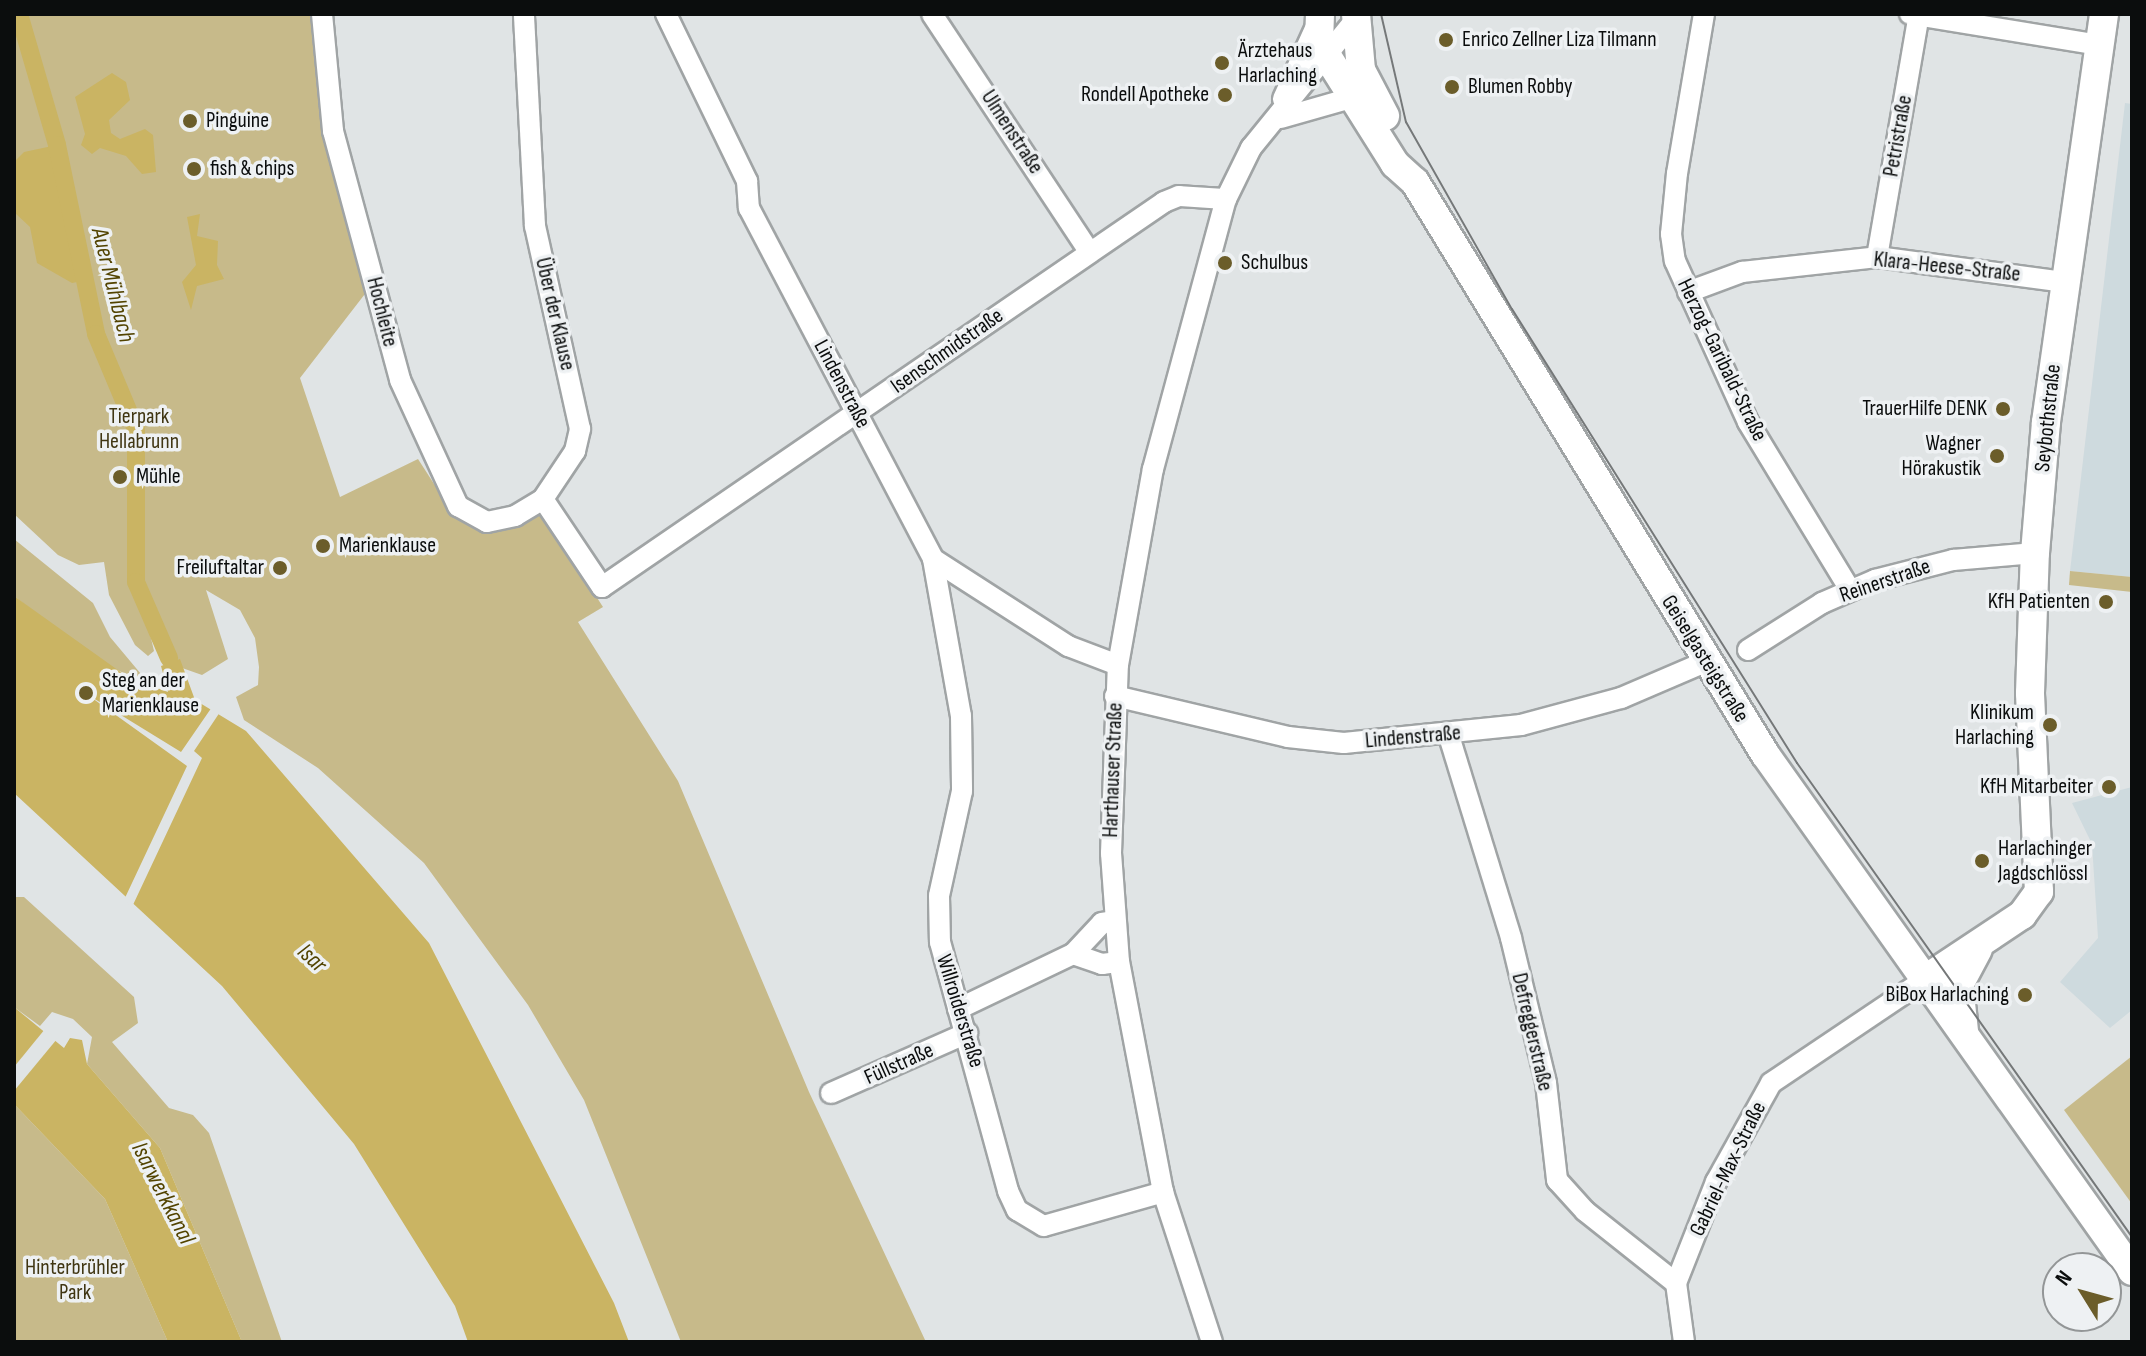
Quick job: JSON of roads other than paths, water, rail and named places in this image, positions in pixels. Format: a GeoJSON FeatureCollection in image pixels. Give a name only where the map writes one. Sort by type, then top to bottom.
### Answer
{"type":"FeatureCollection","features":[{"type":"Feature","properties":{"kind":"main road","name":"Seybothstraße"},"geometry":{"type":"LineString","coordinates":[[1982,944],[2031,907],[2039,892],[2030,693],[2035,553],[2065,282],[2104,14]]}},
{"type":"Feature","properties":{"kind":"main road"},"geometry":{"type":"LineString","coordinates":[[1331,26],[1361,70],[1415,182]]}},
{"type":"Feature","properties":{"kind":"main road","name":"Geiselgasteigstraße"},"geometry":{"type":"LineString","coordinates":[[1331,26],[1354,97],[1395,164],[1415,182],[1705,662],[1965,1039],[2132,1271]]}},
{"type":"Feature","properties":{"kind":"main road"},"geometry":{"type":"LineString","coordinates":[[1924,980],[1982,944]]}},
{"type":"Feature","properties":{"kind":"main road"},"geometry":{"type":"LineString","coordinates":[[1965,1039],[1959,985],[1982,944]]}},
{"type":"Feature","properties":{"kind":"street","name":"Hochleite"},"geometry":{"type":"LineString","coordinates":[[322,14],[333,131],[400,380],[443,477],[458,506],[480,521],[499,522],[543,499]]}},
{"type":"Feature","properties":{"kind":"street","name":"Über der Klause"},"geometry":{"type":"LineString","coordinates":[[524,14],[535,226],[580,429],[575,451],[543,499]]}},
{"type":"Feature","properties":{"kind":"street","name":"Lindenstraße"},"geometry":{"type":"LineString","coordinates":[[666,14],[747,181],[749,208],[933,559],[1068,646],[1118,665]]}},
{"type":"Feature","properties":{"kind":"street","name":"Ulmenstraße"},"geometry":{"type":"LineString","coordinates":[[932,14],[1089,251]]}},
{"type":"Feature","properties":{"kind":"street","name":"Herzog-Garibald-Straße"},"geometry":{"type":"LineString","coordinates":[[1704,14],[1671,234],[1688,292],[1748,422],[1850,590]]}},
{"type":"Feature","properties":{"kind":"street"},"geometry":{"type":"LineString","coordinates":[[1915,15],[2099,45]]}},
{"type":"Feature","properties":{"kind":"street","name":"Petristraße"},"geometry":{"type":"LineString","coordinates":[[1877,257],[1915,15]]}},
{"type":"Feature","properties":{"kind":"street"},"geometry":{"type":"LineString","coordinates":[[1226,199],[1251,148],[1273,121],[1331,26]]}},
{"type":"Feature","properties":{"kind":"street"},"geometry":{"type":"LineString","coordinates":[[1273,121],[1331,26]]}},
{"type":"Feature","properties":{"kind":"street"},"geometry":{"type":"LineString","coordinates":[[1273,121],[1354,97]]}},
{"type":"Feature","properties":{"kind":"street","name":"Isenschmidstraße"},"geometry":{"type":"LineString","coordinates":[[543,499],[602,587],[858,414],[1089,251],[1179,196],[1226,199]]}},
{"type":"Feature","properties":{"kind":"street","name":"Harthauser Straße"},"geometry":{"type":"LineString","coordinates":[[1212,1342],[1163,1192],[1119,962],[1114,921],[1115,696],[1153,469],[1226,199]]}},
{"type":"Feature","properties":{"kind":"street","name":"Klara-Heese-Straße"},"geometry":{"type":"LineString","coordinates":[[1688,292],[1742,272],[1877,257],[2065,282]]}},
{"type":"Feature","properties":{"kind":"street","name":"Reinerstraße"},"geometry":{"type":"LineString","coordinates":[[1748,650],[1850,590],[1953,560],[2035,553]]}},
{"type":"Feature","properties":{"kind":"street","name":"Willroiderstraße"},"geometry":{"type":"LineString","coordinates":[[933,559],[961,716],[962,791],[939,896],[940,942],[1008,1191],[1029,1220],[1062,1226],[1163,1192]]}},
{"type":"Feature","properties":{"kind":"street","name":"Lindenstraße"},"geometry":{"type":"LineString","coordinates":[[1115,696],[1288,737],[1344,743],[1449,736],[1585,709],[1705,662]]}},
{"type":"Feature","properties":{"kind":"street","name":"Defreggerstraße"},"geometry":{"type":"LineString","coordinates":[[1449,736],[1511,938],[1546,1083],[1557,1180],[1585,1211],[1676,1283]]}},
{"type":"Feature","properties":{"kind":"street"},"geometry":{"type":"LineString","coordinates":[[958,1009],[1073,954],[1102,923],[1114,921]]}},
{"type":"Feature","properties":{"kind":"street"},"geometry":{"type":"LineString","coordinates":[[1073,954],[1102,964],[1119,962]]}},
{"type":"Feature","properties":{"kind":"street","name":"Gabriel-Max-Straße"},"geometry":{"type":"LineString","coordinates":[[1684,1342],[1676,1283],[1716,1182],[1771,1083],[1924,980]]}},
{"type":"Feature","properties":{"kind":"street","name":"Füllstraße"},"geometry":{"type":"LineString","coordinates":[[831,1093],[967,1033]]}},
{"type":"Feature","properties":{"kind":"water"},"geometry":{"type":"Polygon","coordinates":[[[112,73],[126,82],[130,100],[109,120],[111,133],[120,139],[145,129],[153,135],[156,172],[142,174],[126,156],[100,148],[92,154],[81,145],[85,134],[75,97],[112,73]]]}},
{"type":"Feature","properties":{"kind":"water","name":"Auer Mühlbach"},"geometry":{"type":"Polygon","coordinates":[[[57,145],[83,281],[72,283],[37,263],[30,227],[14,212],[14,162],[24,152],[57,145]]]}},
{"type":"Feature","properties":{"kind":"water"},"geometry":{"type":"Polygon","coordinates":[[[200,214],[197,236],[218,241],[217,265],[224,279],[197,286],[191,310],[182,282],[196,265],[187,217],[200,214]]]}},
{"type":"Feature","properties":{"kind":"water","name":"Isar"},"geometry":{"type":"Polygon","coordinates":[[[14,596],[129,678],[168,692],[161,666],[180,659],[195,700],[246,731],[429,943],[614,1303],[629,1342],[468,1342],[455,1306],[354,1144],[222,986],[14,793],[14,596]]]}},
{"type":"Feature","properties":{"kind":"water","name":"Isarwerkkanal"},"geometry":{"type":"Polygon","coordinates":[[[14,1007],[64,1048],[70,1038],[82,1040],[87,1064],[160,1148],[242,1342],[168,1342],[105,1199],[14,1104],[14,1007]]]}},
{"type":"Feature","properties":{"kind":"waterway","name":"Auer Mühlbach"},"geometry":{"type":"LineString","coordinates":[[19,14],[57,145],[96,334],[136,429],[136,582],[169,658]]}},
{"type":"Feature","properties":{"kind":"tram line"},"geometry":{"type":"LineString","coordinates":[[1381,14],[1406,122],[1512,309],[1797,763],[2132,1237]]}},
{"type":"Feature","properties":{"kind":"place","name":"Enrico Zellner Liza Tilmann"},"geometry":{"type":"Point","coordinates":[1446,40]}},
{"type":"Feature","properties":{"kind":"place","name":"Ärztehaus Harlaching"},"geometry":{"type":"Point","coordinates":[1222,63]}},
{"type":"Feature","properties":{"kind":"place","name":"Blumen Robby"},"geometry":{"type":"Point","coordinates":[1452,87]}},
{"type":"Feature","properties":{"kind":"place","name":"Rondell Apotheke"},"geometry":{"type":"Point","coordinates":[1225,95]}},
{"type":"Feature","properties":{"kind":"place","name":"Pinguine"},"geometry":{"type":"Point","coordinates":[190,121]}},
{"type":"Feature","properties":{"kind":"place","name":"fish & chips"},"geometry":{"type":"Point","coordinates":[194,169]}},
{"type":"Feature","properties":{"kind":"place","name":"Schulbus"},"geometry":{"type":"Point","coordinates":[1225,263]}},
{"type":"Feature","properties":{"kind":"place","name":"TrauerHilfe DENK"},"geometry":{"type":"Point","coordinates":[2003,409]}},
{"type":"Feature","properties":{"kind":"place","name":"Wagner Hörakustik"},"geometry":{"type":"Point","coordinates":[1997,456]}},
{"type":"Feature","properties":{"kind":"place","name":"Mühle"},"geometry":{"type":"Point","coordinates":[120,477]}},
{"type":"Feature","properties":{"kind":"place","name":"Marienklause"},"geometry":{"type":"Point","coordinates":[323,546]}},
{"type":"Feature","properties":{"kind":"place","name":"Freiluftaltar"},"geometry":{"type":"Point","coordinates":[280,568]}},
{"type":"Feature","properties":{"kind":"place","name":"KfH Patienten"},"geometry":{"type":"Point","coordinates":[2106,602]}},
{"type":"Feature","properties":{"kind":"place","name":"Steg an der Marienklause"},"geometry":{"type":"Point","coordinates":[86,693]}},
{"type":"Feature","properties":{"kind":"place","name":"Klinikum Harlaching"},"geometry":{"type":"Point","coordinates":[2050,725]}},
{"type":"Feature","properties":{"kind":"place","name":"KfH Mitarbeiter"},"geometry":{"type":"Point","coordinates":[2109,787]}},
{"type":"Feature","properties":{"kind":"place","name":"Harlachinger Jagdschlössl"},"geometry":{"type":"Point","coordinates":[1982,861]}},
{"type":"Feature","properties":{"kind":"place","name":"BiBox Harlaching"},"geometry":{"type":"Point","coordinates":[2025,995]}},
{"type":"Feature","properties":{"kind":"park label","name":"Tierpark Hellabrunn"},"geometry":{"type":"Point","coordinates":[139,428]}},
{"type":"Feature","properties":{"kind":"park label","name":"Hinterbrühler Park"},"geometry":{"type":"Point","coordinates":[75,1280]}}]}
